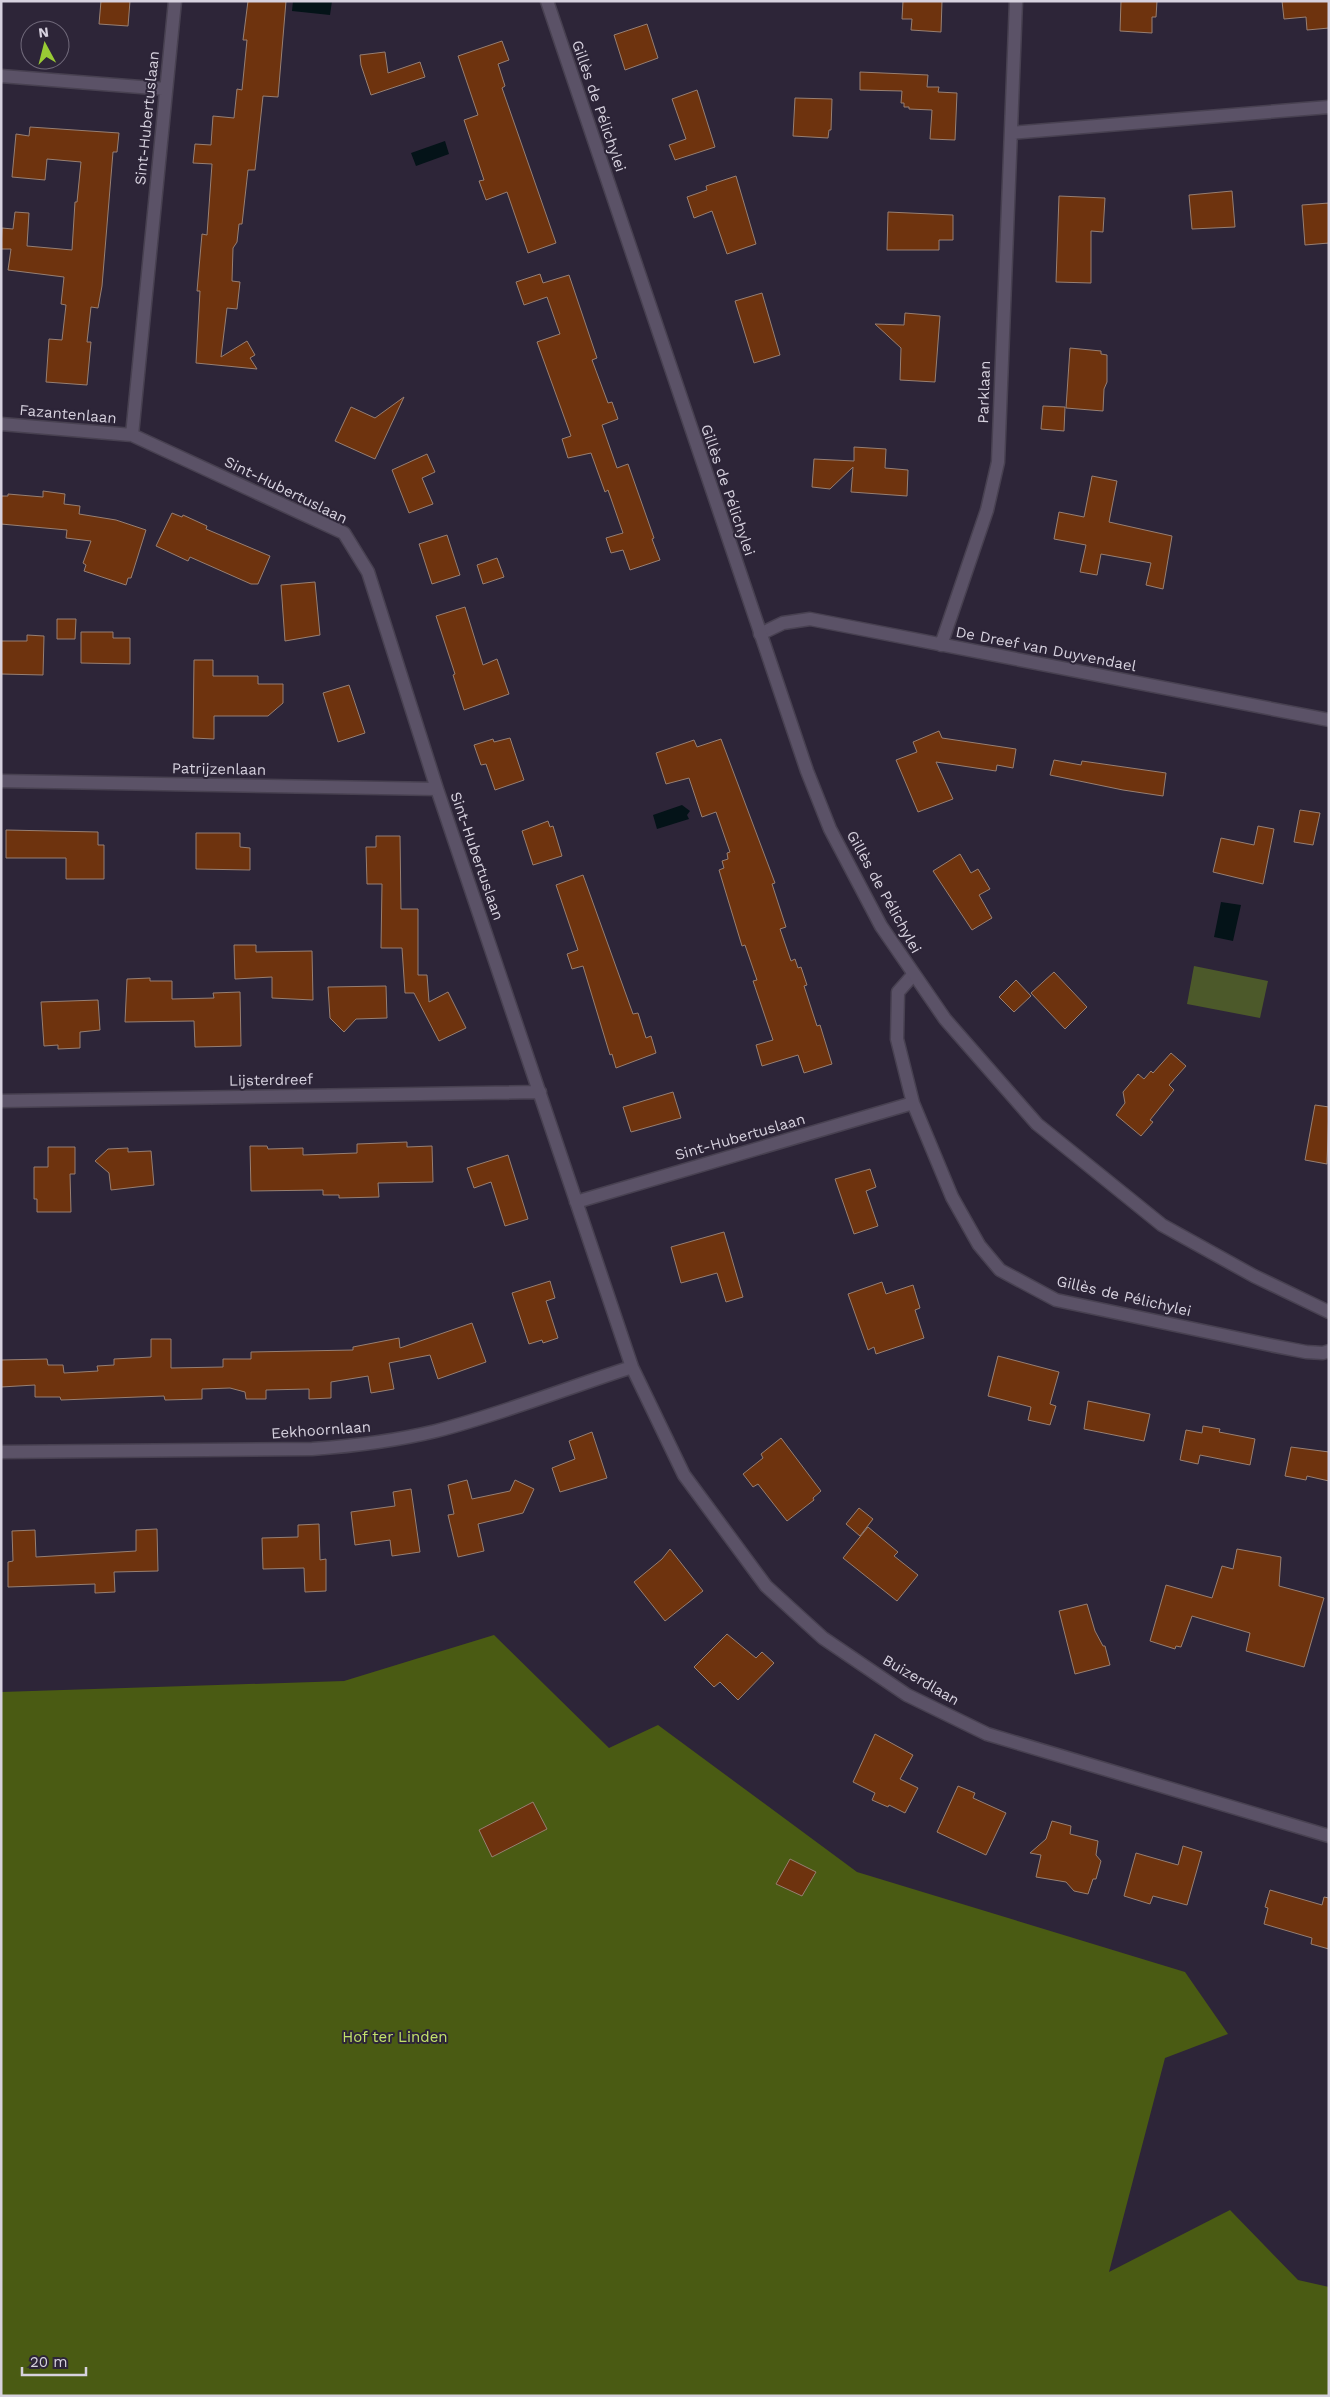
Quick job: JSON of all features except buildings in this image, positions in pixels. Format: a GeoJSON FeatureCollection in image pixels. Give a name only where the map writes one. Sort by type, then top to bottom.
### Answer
{"type":"FeatureCollection","features":[{"type":"Feature","properties":{"kind":"street","name":"Sint-Hubertuslaan"},"geometry":{"type":"LineString","coordinates":[[175,1],[132,435],[344,533],[368,572],[437,789],[632,1367]]}},
{"type":"Feature","properties":{"kind":"street","name":"Gillès de Pélichylei"},"geometry":{"type":"LineString","coordinates":[[547,1],[807,771],[830,829],[881,926],[912,975],[945,1019],[1037,1124],[1162,1225],[1254,1276],[1329,1312]]}},
{"type":"Feature","properties":{"kind":"street","name":"Parklaan"},"geometry":{"type":"LineString","coordinates":[[941,645],[987,510],[998,462],[1016,1]]}},
{"type":"Feature","properties":{"kind":"street"},"geometry":{"type":"LineString","coordinates":[[1,76],[166,90]]}},
{"type":"Feature","properties":{"kind":"street"},"geometry":{"type":"LineString","coordinates":[[1011,132],[1329,107]]}},
{"type":"Feature","properties":{"kind":"street","name":"Fazantenlaan"},"geometry":{"type":"LineString","coordinates":[[1,424],[132,435]]}},
{"type":"Feature","properties":{"kind":"street","name":"De Dreef van Duyvendael"},"geometry":{"type":"LineString","coordinates":[[760,634],[782,623],[810,618],[1329,720]]}},
{"type":"Feature","properties":{"kind":"street","name":"Patrijzenlaan"},"geometry":{"type":"LineString","coordinates":[[1,781],[437,789]]}},
{"type":"Feature","properties":{"kind":"street","name":"Gillès de Pélichylei"},"geometry":{"type":"LineString","coordinates":[[912,975],[898,992],[897,1038],[913,1103],[952,1197],[979,1245],[1000,1270],[1056,1300],[1279,1347],[1323,1353],[1329,1351]]}},
{"type":"Feature","properties":{"kind":"street","name":"Lijsterdreef"},"geometry":{"type":"LineString","coordinates":[[1,1101],[540,1092]]}},
{"type":"Feature","properties":{"kind":"street","name":"Sint-Hubertuslaan"},"geometry":{"type":"LineString","coordinates":[[576,1202],[913,1103]]}},
{"type":"Feature","properties":{"kind":"street","name":"Eekhoornlaan"},"geometry":{"type":"LineString","coordinates":[[1,1452],[312,1449],[354,1446],[435,1431],[632,1367]]}},
{"type":"Feature","properties":{"kind":"street","name":"Buizerdlaan"},"geometry":{"type":"LineString","coordinates":[[632,1367],[684,1475],[766,1586],[823,1638],[907,1695],[987,1734],[1329,1836]]}},
{"type":"Feature","properties":{"kind":"green space"},"geometry":{"type":"Polygon","coordinates":[[[1194,966],[1268,981],[1260,1018],[1187,1004],[1194,966]]]}},
{"type":"Feature","properties":{"kind":"green space","name":"Hof ter Linden"},"geometry":{"type":"Polygon","coordinates":[[[494,1635],[609,1748],[658,1725],[857,1872],[1185,1972],[1228,2034],[1165,2058],[1109,2272],[1230,2210],[1298,2280],[1329,2287],[1329,2396],[1,2396],[1,1692],[344,1681],[494,1635]]]}},
{"type":"Feature","properties":{"kind":"shaded area"},"geometry":{"type":"Polygon","coordinates":[[[293,1],[332,1],[330,15],[292,11],[293,1]]]}},
{"type":"Feature","properties":{"kind":"shaded area"},"geometry":{"type":"Polygon","coordinates":[[[445,141],[449,154],[416,166],[411,153],[445,141]]]}},
{"type":"Feature","properties":{"kind":"shaded area"},"geometry":{"type":"Polygon","coordinates":[[[682,805],[690,811],[687,815],[689,819],[657,829],[653,815],[682,805]]]}},
{"type":"Feature","properties":{"kind":"shaded area"},"geometry":{"type":"Polygon","coordinates":[[[1221,902],[1241,905],[1233,941],[1214,937],[1221,902]]]}}]}
